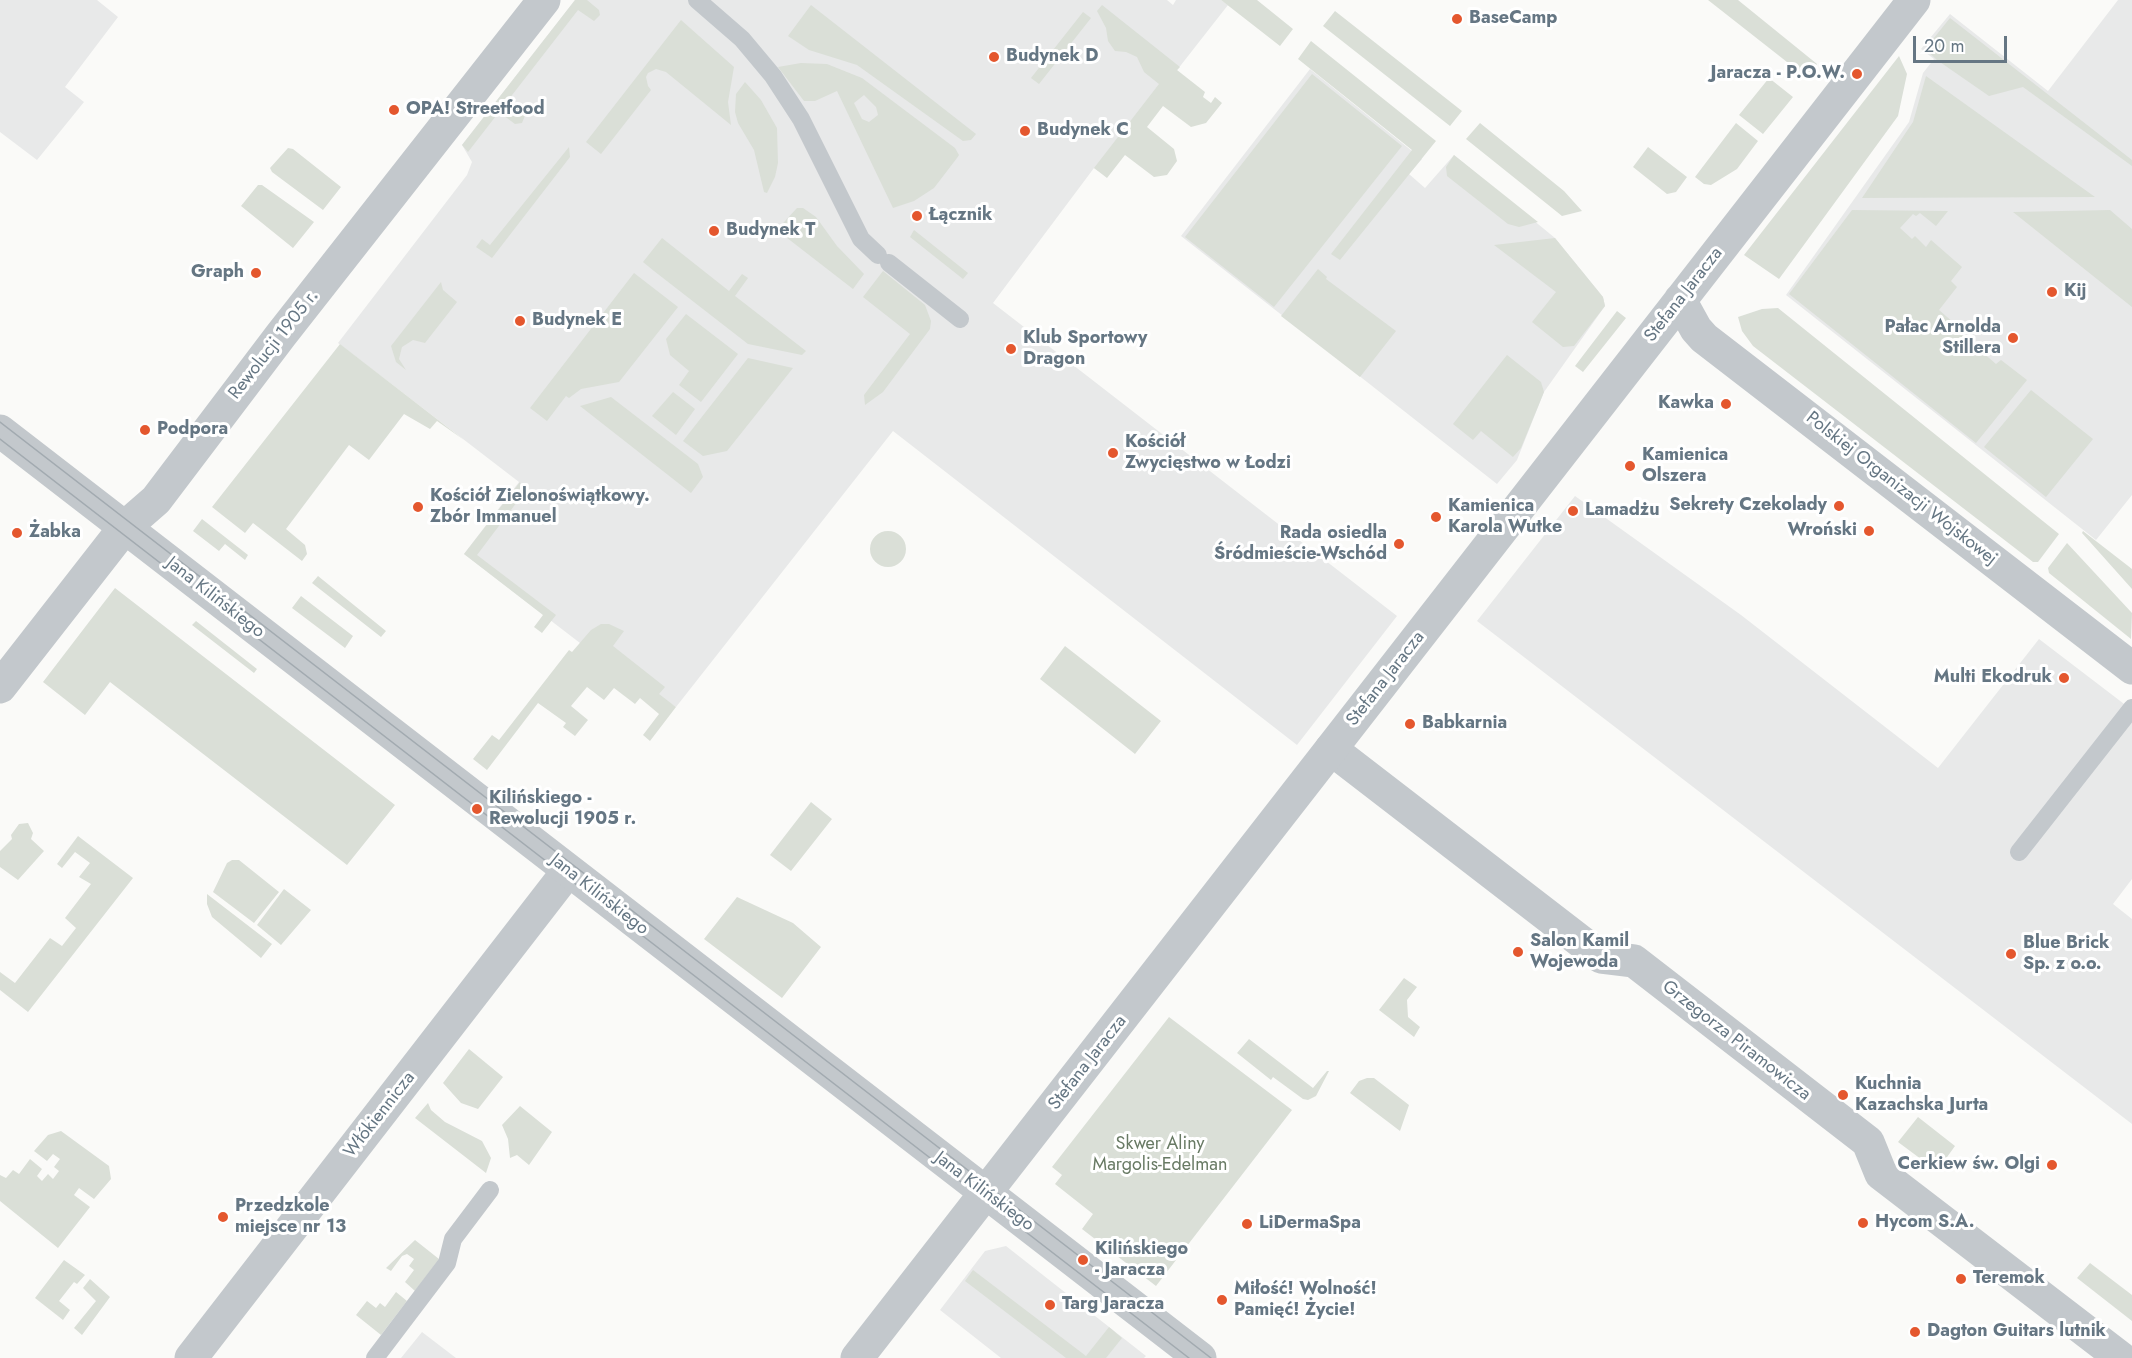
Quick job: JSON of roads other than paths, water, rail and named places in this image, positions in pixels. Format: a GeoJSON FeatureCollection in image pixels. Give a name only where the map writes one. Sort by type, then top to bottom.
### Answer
{"type":"FeatureCollection","features":[{"type":"Feature","properties":{"kind":"street","name":"Rewolucji 1905 r."},"geometry":{"type":"LineString","coordinates":[[0,687],[125,527],[156,500],[281,335],[544,0]]}},
{"type":"Feature","properties":{"kind":"street","name":"Stefana Jaracza"},"geometry":{"type":"LineString","coordinates":[[856,1358],[1914,0]]}},
{"type":"Feature","properties":{"kind":"street","name":"Polskiej Organizacji Wojskowej"},"geometry":{"type":"LineString","coordinates":[[1680,300],[1696,329],[1704,338],[2132,668]]}},
{"type":"Feature","properties":{"kind":"street","name":"Jana Kilińskiego"},"geometry":{"type":"LineString","coordinates":[[0,431],[1200,1358]]}},
{"type":"Feature","properties":{"kind":"street","name":"Grzegorza Piramowicza"},"geometry":{"type":"LineString","coordinates":[[1331,749],[1601,957],[1634,961],[1730,1035],[1868,1142],[1881,1173],[2121,1358]]}},
{"type":"Feature","properties":{"kind":"street","name":"Włókiennicza"},"geometry":{"type":"LineString","coordinates":[[191,1358],[568,871]]}},
{"type":"Feature","properties":{"kind":"lane"},"geometry":{"type":"LineString","coordinates":[[697,0],[742,39],[773,76],[801,119],[861,239],[960,319]]}},
{"type":"Feature","properties":{"kind":"lane"},"geometry":{"type":"LineString","coordinates":[[2019,852],[2132,708]]}},
{"type":"Feature","properties":{"kind":"lane"},"geometry":{"type":"LineString","coordinates":[[375,1358],[447,1263],[453,1239],[490,1190]]}},
{"type":"Feature","properties":{"kind":"tram line"},"geometry":{"type":"LineString","coordinates":[[0,422],[1211,1358]]}},
{"type":"Feature","properties":{"kind":"tram line"},"geometry":{"type":"LineString","coordinates":[[0,439],[1189,1358]]}},
{"type":"Feature","properties":{"kind":"place","name":"BaseCamp"},"geometry":{"type":"Point","coordinates":[1457,19]}},
{"type":"Feature","properties":{"kind":"place","name":"Budynek D"},"geometry":{"type":"Point","coordinates":[994,57]}},
{"type":"Feature","properties":{"kind":"place","name":"Jaracza - P.O.W."},"geometry":{"type":"Point","coordinates":[1857,74]}},
{"type":"Feature","properties":{"kind":"place","name":"OPA! Streetfood"},"geometry":{"type":"Point","coordinates":[394,110]}},
{"type":"Feature","properties":{"kind":"place","name":"Budynek C"},"geometry":{"type":"Point","coordinates":[1025,131]}},
{"type":"Feature","properties":{"kind":"place","name":"Łącznik"},"geometry":{"type":"Point","coordinates":[917,216]}},
{"type":"Feature","properties":{"kind":"place","name":"Budynek T"},"geometry":{"type":"Point","coordinates":[714,231]}},
{"type":"Feature","properties":{"kind":"place","name":"Graph"},"geometry":{"type":"Point","coordinates":[256,273]}},
{"type":"Feature","properties":{"kind":"place","name":"Kij"},"geometry":{"type":"Point","coordinates":[2052,292]}},
{"type":"Feature","properties":{"kind":"place","name":"Budynek E"},"geometry":{"type":"Point","coordinates":[520,321]}},
{"type":"Feature","properties":{"kind":"place","name":"Pałac Arnolda Stillera"},"geometry":{"type":"Point","coordinates":[2013,338]}},
{"type":"Feature","properties":{"kind":"place","name":"Klub Sportowy Dragon"},"geometry":{"type":"Point","coordinates":[1011,349]}},
{"type":"Feature","properties":{"kind":"place","name":"Kawka"},"geometry":{"type":"Point","coordinates":[1726,404]}},
{"type":"Feature","properties":{"kind":"place","name":"Podpora"},"geometry":{"type":"Point","coordinates":[145,430]}},
{"type":"Feature","properties":{"kind":"place","name":"Kościół Zwycięstwo w Łodzi"},"geometry":{"type":"Point","coordinates":[1113,453]}},
{"type":"Feature","properties":{"kind":"place","name":"Kamienica Olszera"},"geometry":{"type":"Point","coordinates":[1630,466]}},
{"type":"Feature","properties":{"kind":"place","name":"Sekrety Czekolady"},"geometry":{"type":"Point","coordinates":[1839,506]}},
{"type":"Feature","properties":{"kind":"place","name":"Kościół Zielonoświątkowy. Zbór Immanuel"},"geometry":{"type":"Point","coordinates":[418,507]}},
{"type":"Feature","properties":{"kind":"place","name":"Lamadżu"},"geometry":{"type":"Point","coordinates":[1573,511]}},
{"type":"Feature","properties":{"kind":"place","name":"Kamienica Karola Wutke"},"geometry":{"type":"Point","coordinates":[1436,517]}},
{"type":"Feature","properties":{"kind":"place","name":"Wroński"},"geometry":{"type":"Point","coordinates":[1869,531]}},
{"type":"Feature","properties":{"kind":"place","name":"Żabka"},"geometry":{"type":"Point","coordinates":[17,533]}},
{"type":"Feature","properties":{"kind":"place","name":"Rada osiedla Śródmieście-Wschód"},"geometry":{"type":"Point","coordinates":[1399,544]}},
{"type":"Feature","properties":{"kind":"place","name":"Multi Ekodruk"},"geometry":{"type":"Point","coordinates":[2064,678]}},
{"type":"Feature","properties":{"kind":"place","name":"Babkarnia"},"geometry":{"type":"Point","coordinates":[1410,724]}},
{"type":"Feature","properties":{"kind":"place","name":"Kilińskiego - Rewolucji 1905 r."},"geometry":{"type":"Point","coordinates":[477,809]}},
{"type":"Feature","properties":{"kind":"place","name":"Salon Kamil Wojewoda"},"geometry":{"type":"Point","coordinates":[1518,952]}},
{"type":"Feature","properties":{"kind":"place","name":"Blue Brick Sp. z o.o."},"geometry":{"type":"Point","coordinates":[2011,954]}},
{"type":"Feature","properties":{"kind":"place","name":"Kuchnia Kazachska Jurta"},"geometry":{"type":"Point","coordinates":[1843,1095]}},
{"type":"Feature","properties":{"kind":"place","name":"Cerkiew św. Olgi"},"geometry":{"type":"Point","coordinates":[2052,1165]}},
{"type":"Feature","properties":{"kind":"place","name":"Przedzkole miejsce nr 13"},"geometry":{"type":"Point","coordinates":[223,1217]}},
{"type":"Feature","properties":{"kind":"place","name":"Hycom S.A."},"geometry":{"type":"Point","coordinates":[1863,1223]}},
{"type":"Feature","properties":{"kind":"place","name":"LiDermaSpa"},"geometry":{"type":"Point","coordinates":[1247,1224]}},
{"type":"Feature","properties":{"kind":"place","name":"Kilińskiego - Jaracza"},"geometry":{"type":"Point","coordinates":[1083,1260]}},
{"type":"Feature","properties":{"kind":"place","name":"Teremok"},"geometry":{"type":"Point","coordinates":[1961,1279]}},
{"type":"Feature","properties":{"kind":"place","name":"Miłość! Wolność! Pamięć! Życie!"},"geometry":{"type":"Point","coordinates":[1222,1300]}},
{"type":"Feature","properties":{"kind":"place","name":"Targ Jaracza"},"geometry":{"type":"Point","coordinates":[1050,1305]}},
{"type":"Feature","properties":{"kind":"place","name":"Dagton Guitars lutnik"},"geometry":{"type":"Point","coordinates":[1915,1332]}},
{"type":"Feature","properties":{"kind":"park label","name":"Skwer Aliny Margolis-Edelman"},"geometry":{"type":"Point","coordinates":[1160,1155]}}]}
